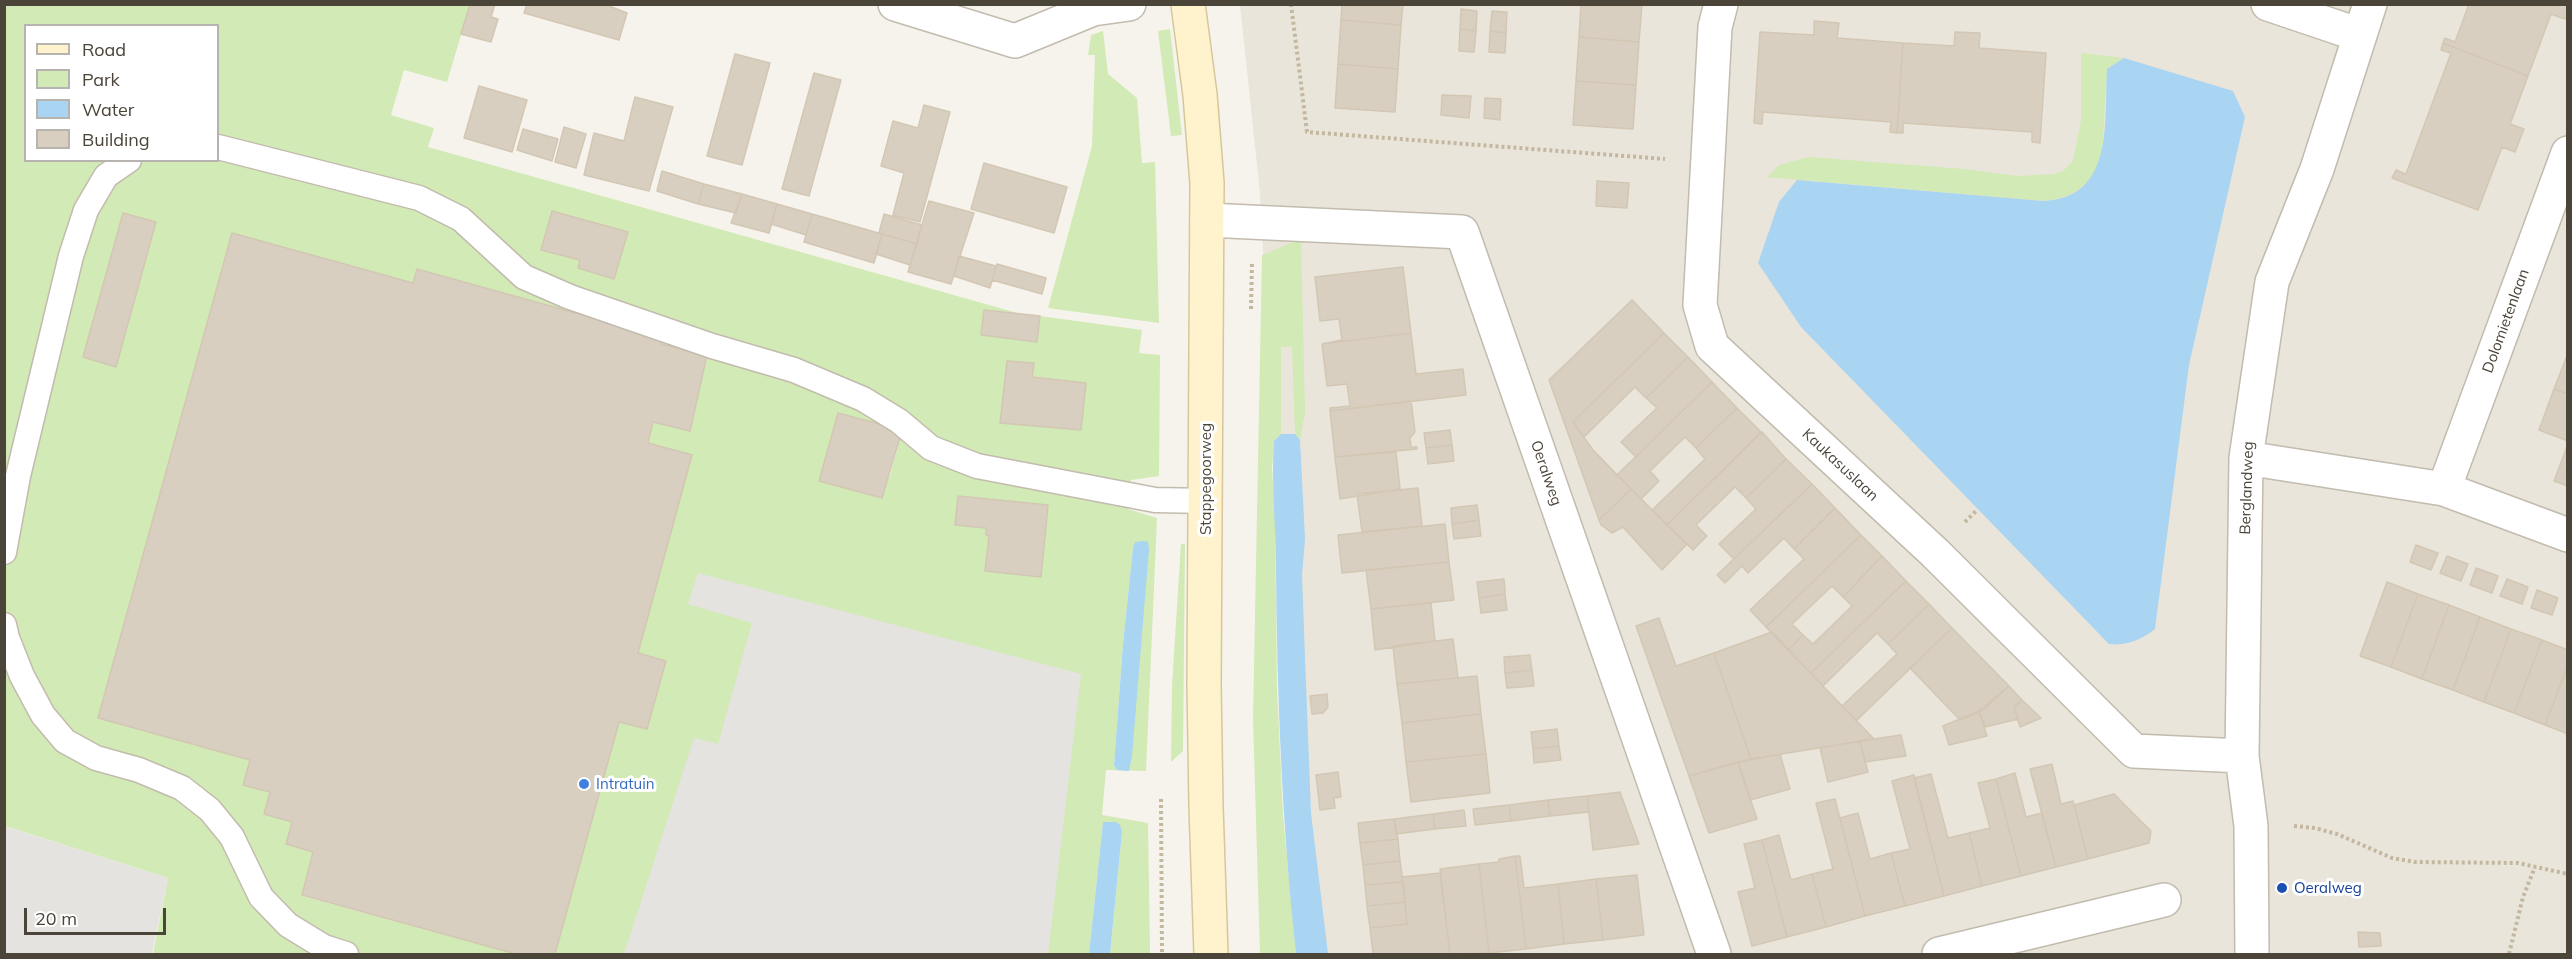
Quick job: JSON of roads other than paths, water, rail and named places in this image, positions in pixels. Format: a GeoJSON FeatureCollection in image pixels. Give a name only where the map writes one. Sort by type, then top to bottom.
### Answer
{"type":"FeatureCollection","features":[{"type":"Feature","properties":{"kind":"street"},"geometry":{"type":"LineString","coordinates":[[895,4],[1015,41],[1093,9],[1129,4]]}},
{"type":"Feature","properties":{"kind":"street","name":"Stappegoorweg"},"geometry":{"type":"LineString","coordinates":[[1188,4],[1200,95],[1208,220],[1205,773],[1211,954]]}},
{"type":"Feature","properties":{"kind":"street","name":"Kaukasuslaan"},"geometry":{"type":"LineString","coordinates":[[1720,4],[1715,27],[1700,305],[1712,346],[1935,553],[2134,751],[2242,756]]}},
{"type":"Feature","properties":{"kind":"street"},"geometry":{"type":"LineString","coordinates":[[2268,4],[2365,20]]}},
{"type":"Feature","properties":{"kind":"street","name":"Berglandweg"},"geometry":{"type":"LineString","coordinates":[[2252,954],[2251,826],[2242,756],[2246,458],[2272,282],[2317,169],[2365,20]]}},
{"type":"Feature","properties":{"kind":"street","name":"Dolomietenlaan"},"geometry":{"type":"LineString","coordinates":[[2444,489],[2568,153]]}},
{"type":"Feature","properties":{"kind":"street","name":"Oeralweg"},"geometry":{"type":"LineString","coordinates":[[1208,220],[1462,232],[1714,954]]}},
{"type":"Feature","properties":{"kind":"street"},"geometry":{"type":"LineString","coordinates":[[2246,458],[2444,489],[2568,535]]}},
{"type":"Feature","properties":{"kind":"street"},"geometry":{"type":"LineString","coordinates":[[1938,954],[2164,900]]}},
{"type":"Feature","properties":{"kind":"lane"},"geometry":{"type":"LineString","coordinates":[[219,147],[419,198],[461,219],[525,277],[570,297],[712,346],[794,370],[863,399],[899,421],[931,448],[977,466],[1155,500],[1205,501]]}},
{"type":"Feature","properties":{"kind":"lane"},"geometry":{"type":"LineString","coordinates":[[4,552],[18,476],[71,256],[86,210],[106,176],[126,162]]}},
{"type":"Feature","properties":{"kind":"lane"},"geometry":{"type":"LineString","coordinates":[[4,625],[22,676],[43,715],[65,741],[96,758],[139,770],[182,788],[210,810],[232,837],[261,897],[288,925],[324,947],[346,954]]}},
{"type":"Feature","properties":{"kind":"water"},"geometry":{"type":"Polygon","coordinates":[[[2124,58],[2233,91],[2245,117],[2189,365],[2155,629],[2134,641],[2109,644],[1801,327],[1758,263],[1779,202],[1797,180],[2043,201],[2066,197],[2083,186],[2094,172],[2101,153],[2104,133],[2107,69],[2124,58]]]}},
{"type":"Feature","properties":{"kind":"water"},"geometry":{"type":"Polygon","coordinates":[[[1281,434],[1295,434],[1300,440],[1305,539],[1302,575],[1311,813],[1328,954],[1296,954],[1291,906],[1281,762],[1273,489],[1274,441],[1281,434]]]}},
{"type":"Feature","properties":{"kind":"water"},"geometry":{"type":"Polygon","coordinates":[[[1135,542],[1148,542],[1149,549],[1132,756],[1129,771],[1117,770],[1114,765],[1133,548],[1135,542]]]}},
{"type":"Feature","properties":{"kind":"water"},"geometry":{"type":"Polygon","coordinates":[[[1103,822],[1116,822],[1120,825],[1122,832],[1110,954],[1089,954],[1103,822]]]}},
{"type":"Feature","properties":{"kind":"place","name":"Intratuin"},"geometry":{"type":"Point","coordinates":[584,784]}},
{"type":"Feature","properties":{"kind":"place","name":"Oeralweg"},"geometry":{"type":"Point","coordinates":[2282,888]}}]}
